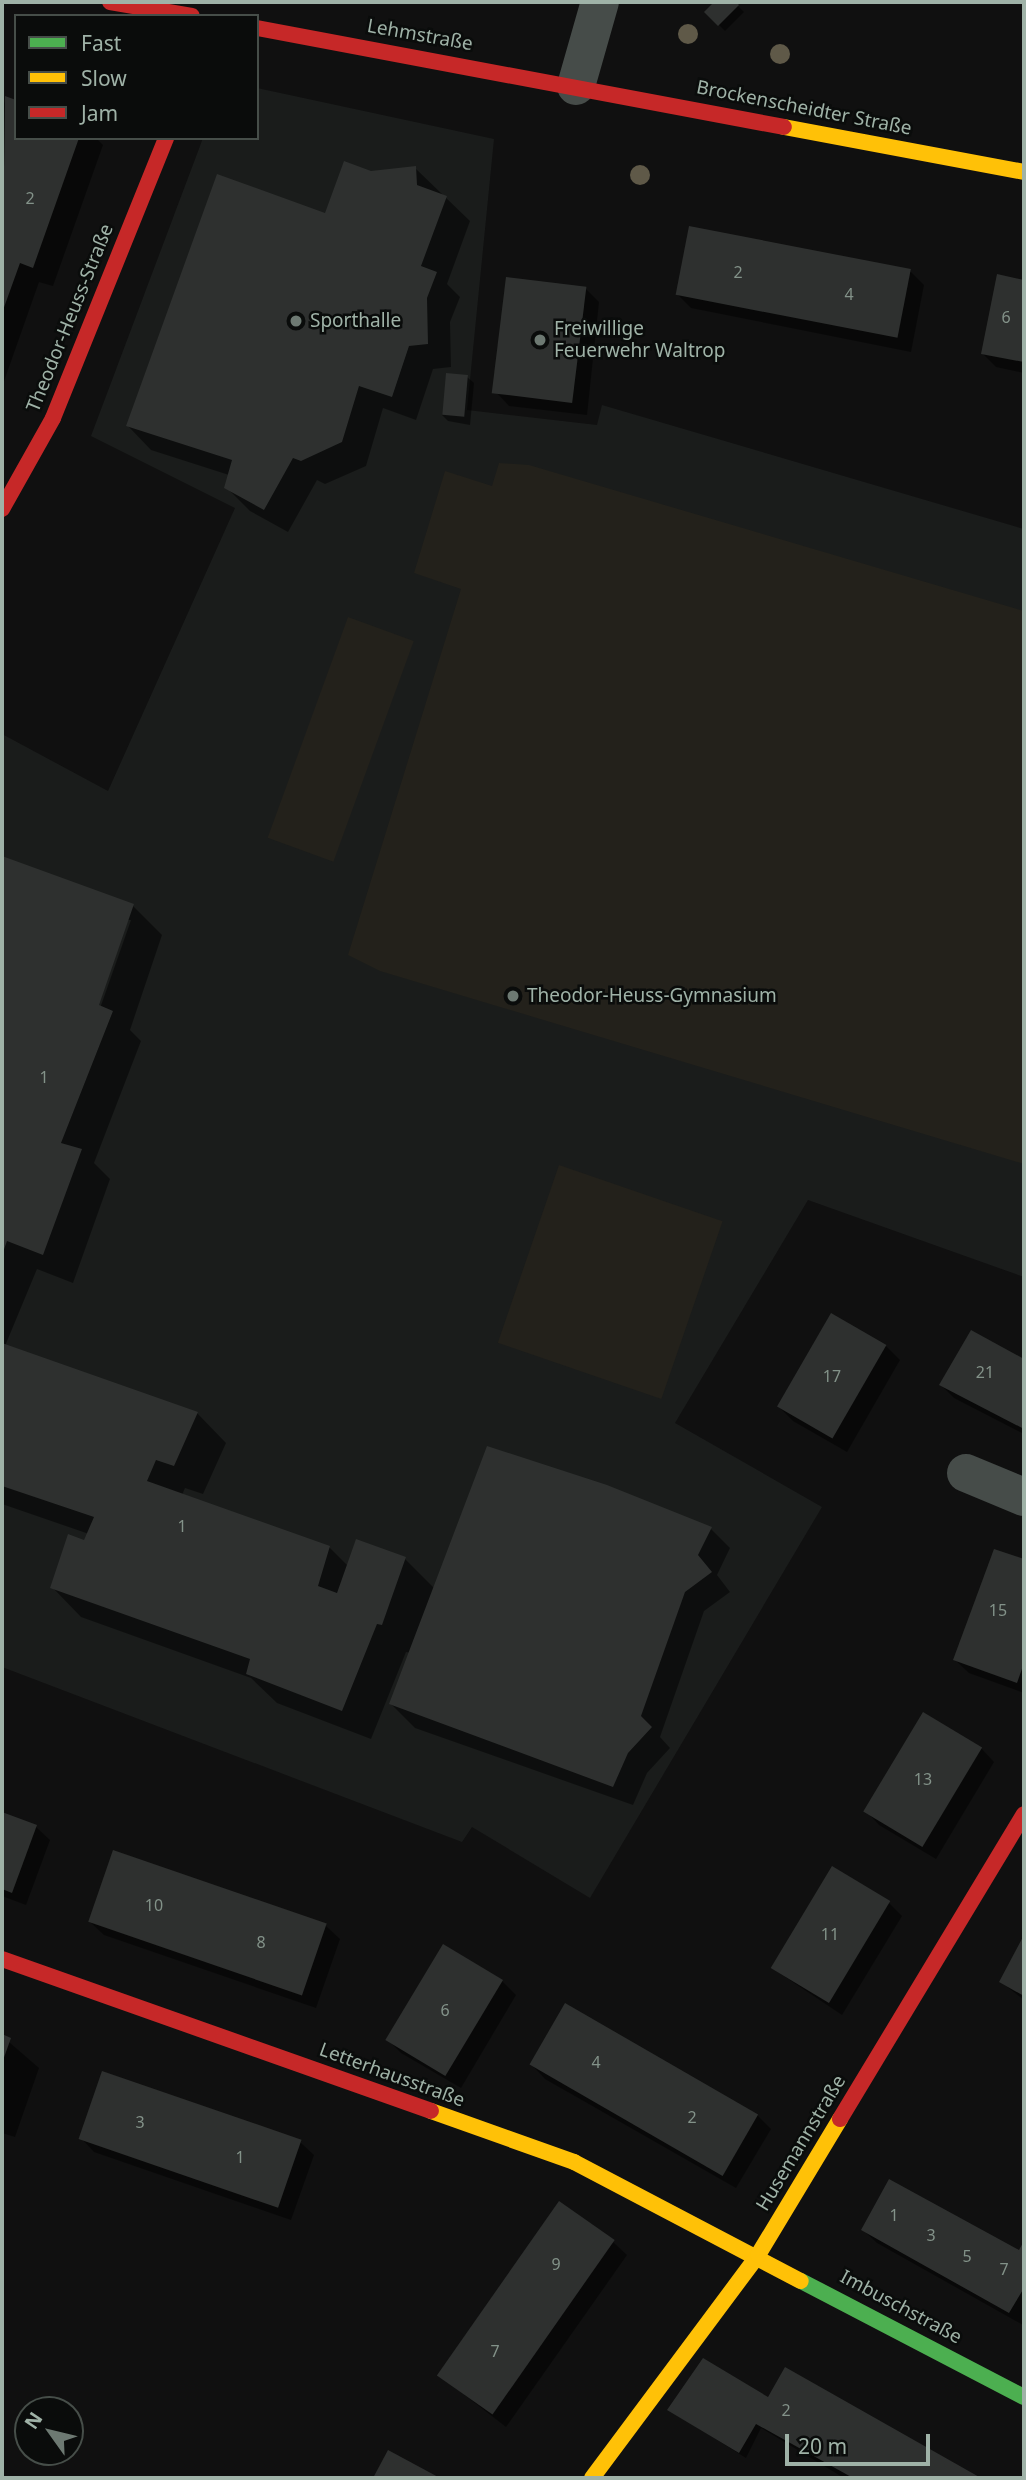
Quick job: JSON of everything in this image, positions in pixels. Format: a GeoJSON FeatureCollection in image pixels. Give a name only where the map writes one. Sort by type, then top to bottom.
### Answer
{"type":"FeatureCollection","features":[{"type":"Feature","properties":{"kind":"street"},"geometry":{"type":"LineString","coordinates":[[110,2],[180,14]]}},
{"type":"Feature","properties":{"kind":"street"},"geometry":{"type":"LineString","coordinates":[[576,86],[600,2]]}},
{"type":"Feature","properties":{"kind":"street","name":"Lehmstraße"},"geometry":{"type":"LineString","coordinates":[[259,28],[576,86]]}},
{"type":"Feature","properties":{"kind":"street","name":"Brockenscheidter Straße"},"geometry":{"type":"LineString","coordinates":[[576,86],[1024,172]]}},
{"type":"Feature","properties":{"kind":"street","name":"Theodor-Heuss-Straße"},"geometry":{"type":"LineString","coordinates":[[2,509],[53,418],[165,140]]}},
{"type":"Feature","properties":{"kind":"street"},"geometry":{"type":"LineString","coordinates":[[966,1473],[1024,1497]]}},
{"type":"Feature","properties":{"kind":"street","name":"Husemannstraße"},"geometry":{"type":"LineString","coordinates":[[592,2478],[758,2255],[1024,1814]]}},
{"type":"Feature","properties":{"kind":"street","name":"Letterhausstraße"},"geometry":{"type":"LineString","coordinates":[[2,1958],[574,2162],[758,2255]]}},
{"type":"Feature","properties":{"kind":"street","name":"Imbuschstraße"},"geometry":{"type":"LineString","coordinates":[[758,2255],[1024,2397]]}},
{"type":"Feature","properties":{"kind":"shaded area","name":"Theodor-Heuss-Gymnasium"},"geometry":{"type":"Polygon","coordinates":[[[259,88],[494,139],[467,410],[597,425],[602,405],[1024,529],[1024,1277],[808,1200],[675,1423],[822,1507],[590,1898],[472,1827],[462,1842],[2,1667],[2,734],[108,791],[235,508],[91,436],[202,140],[259,140],[259,88]]]}},
{"type":"Feature","properties":{"kind":"shaded area"},"geometry":{"type":"Polygon","coordinates":[[[499,463],[529,465],[1024,611],[1024,1164],[380,971],[348,955],[461,589],[414,573],[445,471],[492,486],[499,463]]]}},
{"type":"Feature","properties":{"kind":"shaded area"},"geometry":{"type":"Polygon","coordinates":[[[348,617],[414,641],[333,862],[268,838],[348,617]]]}},
{"type":"Feature","properties":{"kind":"shaded area"},"geometry":{"type":"Polygon","coordinates":[[[559,1165],[723,1221],[661,1399],[498,1343],[559,1165]]]}},
{"type":"Feature","properties":{"kind":"building"},"geometry":{"type":"Polygon","coordinates":[[[714,2],[736,2],[739,5],[718,26],[704,12],[714,2]]]}},
{"type":"Feature","properties":{"kind":"building"},"geometry":{"type":"Polygon","coordinates":[[[5,96],[14,99],[14,140],[78,140],[33,268],[20,263],[2,313],[5,96]]]}},
{"type":"Feature","properties":{"kind":"building","name":"Sporthalle"},"geometry":{"type":"Polygon","coordinates":[[[344,161],[371,171],[416,166],[417,185],[447,196],[421,266],[437,272],[427,298],[428,344],[409,346],[392,397],[359,386],[342,442],[301,461],[293,458],[264,510],[224,488],[232,460],[126,426],[217,174],[325,213],[344,161]]]}},
{"type":"Feature","properties":{"kind":"building"},"geometry":{"type":"Polygon","coordinates":[[[689,226],[911,269],[897,338],[676,295],[689,226]]]}},
{"type":"Feature","properties":{"kind":"building"},"geometry":{"type":"Polygon","coordinates":[[[997,274],[1024,280],[1024,362],[981,354],[997,274]]]}},
{"type":"Feature","properties":{"kind":"building","name":"Freiwillige Feuerwehr Waltrop"},"geometry":{"type":"Polygon","coordinates":[[[506,277],[586,287],[572,403],[492,393],[506,277]]]}},
{"type":"Feature","properties":{"kind":"building"},"geometry":{"type":"Polygon","coordinates":[[[446,373],[468,375],[464,417],[442,415],[446,373]]]}},
{"type":"Feature","properties":{"kind":"building"},"geometry":{"type":"Polygon","coordinates":[[[2,856],[134,904],[99,1005],[113,1011],[61,1143],[82,1149],[43,1255],[7,1241],[2,1255],[2,856]]]}},
{"type":"Feature","properties":{"kind":"building"},"geometry":{"type":"Polygon","coordinates":[[[831,1313],[886,1345],[832,1439],[777,1407],[831,1313]]]}},
{"type":"Feature","properties":{"kind":"building"},"geometry":{"type":"Polygon","coordinates":[[[971,1330],[1024,1359],[1024,1429],[939,1385],[971,1330]]]}},
{"type":"Feature","properties":{"kind":"building"},"geometry":{"type":"Polygon","coordinates":[[[2,1343],[198,1412],[174,1466],[156,1460],[147,1481],[330,1546],[318,1586],[337,1593],[356,1539],[406,1557],[382,1625],[377,1624],[342,1711],[246,1674],[250,1659],[50,1588],[68,1534],[84,1540],[94,1517],[2,1486],[2,1343]]]}},
{"type":"Feature","properties":{"kind":"building"},"geometry":{"type":"Polygon","coordinates":[[[487,1446],[607,1485],[712,1527],[698,1555],[712,1572],[685,1592],[641,1716],[652,1727],[628,1753],[613,1787],[389,1704],[487,1446]]]}},
{"type":"Feature","properties":{"kind":"building"},"geometry":{"type":"Polygon","coordinates":[[[994,1549],[1024,1559],[1024,1663],[1017,1683],[953,1660],[994,1549]]]}},
{"type":"Feature","properties":{"kind":"building"},"geometry":{"type":"Polygon","coordinates":[[[923,1712],[982,1748],[922,1847],[863,1811],[923,1712]]]}},
{"type":"Feature","properties":{"kind":"building"},"geometry":{"type":"Polygon","coordinates":[[[2,1812],[37,1825],[12,1893],[2,1889],[2,1812]]]}},
{"type":"Feature","properties":{"kind":"building"},"geometry":{"type":"Polygon","coordinates":[[[113,1850],[327,1924],[302,1995],[88,1922],[113,1850]]]}},
{"type":"Feature","properties":{"kind":"building"},"geometry":{"type":"Polygon","coordinates":[[[832,1866],[890,1901],[829,2003],[771,1968],[832,1866]]]}},
{"type":"Feature","properties":{"kind":"building"},"geometry":{"type":"Polygon","coordinates":[[[1024,1935],[1024,1996],[999,1982],[1024,1935]]]}},
{"type":"Feature","properties":{"kind":"building"},"geometry":{"type":"Polygon","coordinates":[[[443,1944],[503,1980],[445,2076],[385,2040],[443,1944]]]}},
{"type":"Feature","properties":{"kind":"building"},"geometry":{"type":"Polygon","coordinates":[[[565,2003],[758,2114],[723,2176],[530,2064],[565,2003]]]}},
{"type":"Feature","properties":{"kind":"building"},"geometry":{"type":"Polygon","coordinates":[[[2,2034],[11,2038],[2,2063],[2,2034]]]}},
{"type":"Feature","properties":{"kind":"building"},"geometry":{"type":"Polygon","coordinates":[[[102,2071],[302,2140],[278,2208],[79,2139],[102,2071]]]}},
{"type":"Feature","properties":{"kind":"building"},"geometry":{"type":"Polygon","coordinates":[[[889,2179],[1019,2250],[1024,2241],[1024,2288],[1009,2313],[861,2230],[889,2179]]]}},
{"type":"Feature","properties":{"kind":"building"},"geometry":{"type":"Polygon","coordinates":[[[559,2201],[615,2240],[493,2414],[437,2375],[559,2201]]]}},
{"type":"Feature","properties":{"kind":"building"},"geometry":{"type":"Polygon","coordinates":[[[703,2358],[768,2397],[785,2367],[981,2478],[853,2478],[756,2424],[739,2453],[667,2410],[703,2358]]]}},
{"type":"Feature","properties":{"kind":"building"},"geometry":{"type":"Polygon","coordinates":[[[388,2450],[440,2478],[373,2478],[388,2450]]]}},
{"type":"Feature","properties":{"kind":"traffic: fast"},"geometry":{"type":"LineString","coordinates":[[801,2281],[1024,2397]]}},
{"type":"Feature","properties":{"kind":"traffic: slow"},"geometry":{"type":"LineString","coordinates":[[784,127],[1024,172]]}},
{"type":"Feature","properties":{"kind":"traffic: slow"},"geometry":{"type":"LineString","coordinates":[[431,2111],[574,2162],[801,2281]]}},
{"type":"Feature","properties":{"kind":"traffic: slow"},"geometry":{"type":"LineString","coordinates":[[592,2478],[758,2255],[840,2119]]}},
{"type":"Feature","properties":{"kind":"traffic: jam"},"geometry":{"type":"LineString","coordinates":[[110,2],[180,14]]}},
{"type":"Feature","properties":{"kind":"traffic: jam"},"geometry":{"type":"LineString","coordinates":[[259,28],[784,127]]}},
{"type":"Feature","properties":{"kind":"traffic: jam"},"geometry":{"type":"LineString","coordinates":[[2,509],[53,418],[165,140]]}},
{"type":"Feature","properties":{"kind":"traffic: jam"},"geometry":{"type":"LineString","coordinates":[[840,2119],[1024,1814]]}},
{"type":"Feature","properties":{"kind":"traffic: jam"},"geometry":{"type":"LineString","coordinates":[[2,1959],[431,2111]]}},
{"type":"Feature","properties":{"kind":"place","name":"Sporthalle"},"geometry":{"type":"Point","coordinates":[296,321]}},
{"type":"Feature","properties":{"kind":"place","name":"Freiwillige Feuerwehr Waltrop"},"geometry":{"type":"Point","coordinates":[540,340]}},
{"type":"Feature","properties":{"kind":"place","name":"Theodor-Heuss-Gymnasium"},"geometry":{"type":"Point","coordinates":[513,996]}}]}
